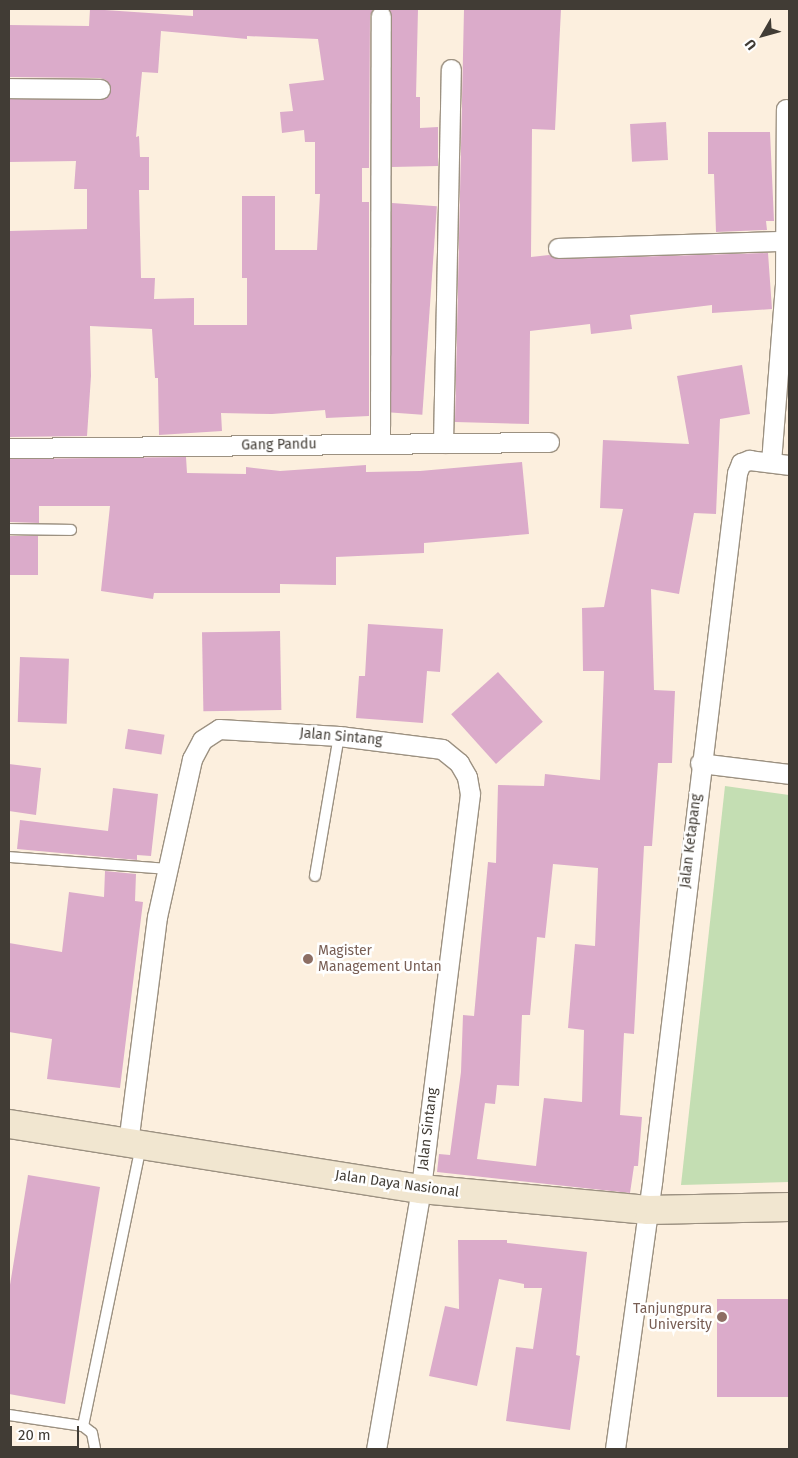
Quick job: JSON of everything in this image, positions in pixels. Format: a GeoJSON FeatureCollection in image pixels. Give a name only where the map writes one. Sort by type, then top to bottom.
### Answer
{"type":"FeatureCollection","features":[{"type":"Feature","properties":{"kind":"street"},"geometry":{"type":"LineString","coordinates":[[380,444],[381,16]]}},
{"type":"Feature","properties":{"kind":"street"},"geometry":{"type":"LineString","coordinates":[[443,443],[451,69]]}},
{"type":"Feature","properties":{"kind":"street"},"geometry":{"type":"LineString","coordinates":[[9,88],[100,89]]}},
{"type":"Feature","properties":{"kind":"street"},"geometry":{"type":"LineString","coordinates":[[780,463],[787,286],[785,241],[786,110]]}},
{"type":"Feature","properties":{"kind":"street"},"geometry":{"type":"LineString","coordinates":[[558,248],[785,241]]}},
{"type":"Feature","properties":{"kind":"street","name":"Gang Pandu"},"geometry":{"type":"LineString","coordinates":[[9,448],[549,442]]}},
{"type":"Feature","properties":{"kind":"street","name":"Jalan Ketapang"},"geometry":{"type":"LineString","coordinates":[[615,1449],[648,1210],[700,763],[737,473],[744,461],[780,463]]}},
{"type":"Feature","properties":{"kind":"street","name":"Jalan Sintang"},"geometry":{"type":"LineString","coordinates":[[135,1144],[156,917],[196,748],[210,733],[219,729],[339,736],[442,749],[459,763],[467,777],[470,794],[422,1189],[376,1449]]}},
{"type":"Feature","properties":{"kind":"street"},"geometry":{"type":"LineString","coordinates":[[700,763],[789,774]]}},
{"type":"Feature","properties":{"kind":"street","name":"Jalan Daya Nasional"},"geometry":{"type":"LineString","coordinates":[[9,1124],[422,1189],[648,1210],[789,1207]]}},
{"type":"Feature","properties":{"kind":"lane"},"geometry":{"type":"LineString","coordinates":[[9,529],[72,530]]}},
{"type":"Feature","properties":{"kind":"lane"},"geometry":{"type":"LineString","coordinates":[[315,876],[339,736]]}},
{"type":"Feature","properties":{"kind":"lane"},"geometry":{"type":"LineString","coordinates":[[9,857],[167,869]]}},
{"type":"Feature","properties":{"kind":"lane"},"geometry":{"type":"LineString","coordinates":[[83,1426],[135,1144]]}},
{"type":"Feature","properties":{"kind":"lane"},"geometry":{"type":"LineString","coordinates":[[9,1415],[83,1426],[92,1433],[95,1449]]}},
{"type":"Feature","properties":{"kind":"green space"},"geometry":{"type":"Polygon","coordinates":[[[725,786],[789,795],[789,1182],[681,1185],[725,786]]]}},
{"type":"Feature","properties":{"kind":"building"},"geometry":{"type":"Polygon","coordinates":[[[90,9],[193,16],[193,9],[373,9],[370,16],[369,168],[362,168],[362,202],[369,202],[369,416],[326,418],[325,410],[272,414],[221,413],[222,431],[159,435],[158,378],[155,378],[152,329],[90,326],[91,376],[87,436],[9,437],[9,231],[87,229],[87,189],[74,189],[76,161],[9,162],[9,99],[100,100],[109,95],[111,89],[106,80],[100,78],[9,77],[9,25],[89,26],[90,9]],[[161,31],[158,73],[142,72],[136,137],[139,136],[140,157],[149,157],[149,190],[139,190],[141,278],[155,278],[154,299],[194,298],[194,325],[247,325],[247,278],[242,278],[242,196],[275,196],[275,250],[317,250],[320,194],[315,194],[315,142],[305,142],[304,130],[282,133],[280,112],[293,111],[289,84],[324,80],[318,39],[247,36],[247,39],[161,31]]]}},
{"type":"Feature","properties":{"kind":"building"},"geometry":{"type":"Polygon","coordinates":[[[389,9],[418,9],[416,97],[420,97],[420,128],[438,127],[438,166],[392,167],[392,16],[389,9]]]}},
{"type":"Feature","properties":{"kind":"building"},"geometry":{"type":"Polygon","coordinates":[[[464,9],[561,9],[555,130],[532,129],[531,257],[549,255],[558,259],[768,253],[772,309],[712,313],[712,305],[630,315],[632,329],[591,334],[590,324],[530,331],[529,424],[455,422],[464,9]]]}},
{"type":"Feature","properties":{"kind":"building"},"geometry":{"type":"Polygon","coordinates":[[[666,122],[668,160],[632,162],[630,124],[666,122]]]}},
{"type":"Feature","properties":{"kind":"building"},"geometry":{"type":"Polygon","coordinates":[[[708,132],[770,132],[774,221],[766,221],[767,230],[716,232],[714,174],[708,174],[708,132]]]}},
{"type":"Feature","properties":{"kind":"building"},"geometry":{"type":"Polygon","coordinates":[[[392,203],[437,206],[422,415],[377,411],[392,203]]]}},
{"type":"Feature","properties":{"kind":"building"},"geometry":{"type":"Polygon","coordinates":[[[742,365],[750,414],[720,419],[716,514],[694,513],[679,594],[651,589],[654,690],[675,691],[672,763],[658,763],[652,846],[644,846],[634,1034],[624,1033],[620,1115],[642,1117],[638,1166],[634,1166],[630,1193],[437,1172],[439,1154],[450,1155],[461,1072],[463,1015],[474,1016],[488,862],[496,863],[498,785],[544,786],[545,774],[600,780],[604,671],[583,671],[582,608],[604,607],[623,509],[600,508],[603,440],[689,444],[677,376],[742,365]],[[553,864],[545,938],[537,937],[530,1015],[522,1015],[519,1086],[497,1085],[495,1104],[485,1103],[477,1159],[536,1166],[544,1098],[582,1102],[584,1030],[568,1028],[575,944],[595,946],[598,868],[553,864]]]}},
{"type":"Feature","properties":{"kind":"building"},"geometry":{"type":"Polygon","coordinates":[[[186,457],[187,473],[246,474],[246,467],[280,471],[366,465],[366,472],[420,471],[522,462],[529,534],[424,543],[424,553],[336,557],[336,585],[280,584],[280,593],[154,593],[153,599],[101,591],[110,506],[39,506],[39,523],[9,522],[9,459],[186,457]]]}},
{"type":"Feature","properties":{"kind":"building"},"geometry":{"type":"Polygon","coordinates":[[[9,536],[38,536],[38,575],[9,575],[9,536]]]}},
{"type":"Feature","properties":{"kind":"building"},"geometry":{"type":"Polygon","coordinates":[[[368,624],[443,629],[440,672],[427,671],[423,723],[356,718],[359,676],[365,676],[368,624]]]}},
{"type":"Feature","properties":{"kind":"building"},"geometry":{"type":"Polygon","coordinates":[[[280,631],[281,710],[203,711],[202,632],[280,631]]]}},
{"type":"Feature","properties":{"kind":"building"},"geometry":{"type":"Polygon","coordinates":[[[20,657],[69,659],[67,724],[18,722],[20,657]]]}},
{"type":"Feature","properties":{"kind":"building"},"geometry":{"type":"Polygon","coordinates":[[[498,672],[543,722],[496,764],[451,714],[498,672]]]}},
{"type":"Feature","properties":{"kind":"building"},"geometry":{"type":"Polygon","coordinates":[[[128,729],[165,735],[161,755],[125,749],[128,729]]]}},
{"type":"Feature","properties":{"kind":"building"},"geometry":{"type":"Polygon","coordinates":[[[9,764],[41,768],[36,815],[9,811],[9,764]]]}},
{"type":"Feature","properties":{"kind":"building"},"geometry":{"type":"Polygon","coordinates":[[[113,788],[158,794],[151,856],[137,855],[137,860],[17,849],[20,820],[108,831],[113,788]]]}},
{"type":"Feature","properties":{"kind":"building"},"geometry":{"type":"Polygon","coordinates":[[[105,871],[136,874],[135,901],[143,902],[120,1088],[47,1079],[52,1039],[9,1032],[9,943],[62,952],[69,892],[104,897],[105,871]]]}},
{"type":"Feature","properties":{"kind":"building"},"geometry":{"type":"Polygon","coordinates":[[[28,1175],[100,1187],[65,1404],[9,1394],[9,1291],[28,1175]]]}},
{"type":"Feature","properties":{"kind":"building"},"geometry":{"type":"Polygon","coordinates":[[[458,1240],[507,1240],[507,1243],[587,1252],[576,1355],[580,1356],[570,1430],[506,1421],[516,1347],[533,1349],[542,1288],[524,1288],[524,1284],[499,1279],[477,1386],[429,1376],[445,1306],[459,1309],[458,1240]]]}},
{"type":"Feature","properties":{"kind":"building"},"geometry":{"type":"Polygon","coordinates":[[[717,1299],[789,1299],[789,1397],[717,1397],[717,1299]]]}},
{"type":"Feature","properties":{"kind":"place","name":"Magister Management Untan"},"geometry":{"type":"Point","coordinates":[308,959]}},
{"type":"Feature","properties":{"kind":"place","name":"Tanjungpura University"},"geometry":{"type":"Point","coordinates":[722,1317]}}]}
